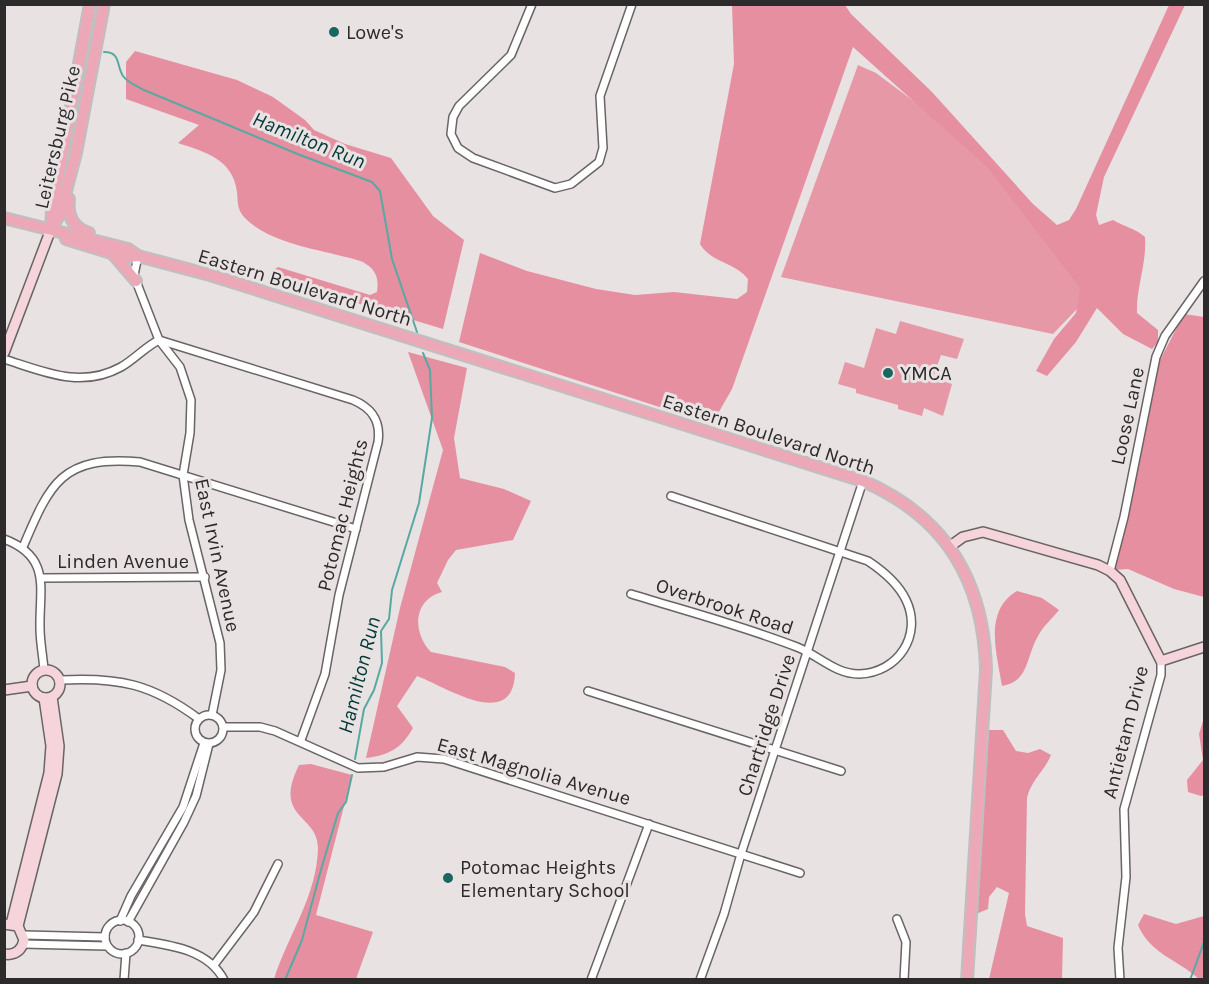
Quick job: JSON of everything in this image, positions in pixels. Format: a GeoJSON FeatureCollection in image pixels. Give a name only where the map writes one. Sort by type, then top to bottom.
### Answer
{"type":"FeatureCollection","features":[{"type":"Feature","properties":{"kind":"main road","name":"Leitersburg Pike"},"geometry":{"type":"LineString","coordinates":[[51,229],[52,210],[90,4]]}},
{"type":"Feature","properties":{"kind":"main road","name":"Leitersburg Pike"},"geometry":{"type":"LineString","coordinates":[[51,229],[60,214],[76,153],[104,4]]}},
{"type":"Feature","properties":{"kind":"main road"},"geometry":{"type":"LineString","coordinates":[[76,153],[68,210],[73,224],[84,232],[103,238],[136,281]]}},
{"type":"Feature","properties":{"kind":"main road","name":"Eastern Boulevard North"},"geometry":{"type":"LineString","coordinates":[[4,219],[51,229],[109,248],[128,249],[138,256],[210,275],[863,481],[892,495],[920,514],[949,547],[972,587],[980,609],[986,648],[967,980]]}},
{"type":"Feature","properties":{"kind":"street"},"geometry":{"type":"LineString","coordinates":[[532,4],[511,56],[459,106],[453,117],[452,134],[458,148],[473,159],[555,188],[571,184],[584,177],[599,162],[603,148],[600,96],[632,4]]}},
{"type":"Feature","properties":{"kind":"street"},"geometry":{"type":"LineString","coordinates":[[4,353],[51,229]]}},
{"type":"Feature","properties":{"kind":"street"},"geometry":{"type":"LineString","coordinates":[[136,281],[134,274],[138,256]]}},
{"type":"Feature","properties":{"kind":"street","name":"East Irvin Avenue"},"geometry":{"type":"LineString","coordinates":[[136,281],[159,340],[180,367],[191,400],[190,433],[183,475],[189,520],[220,643],[221,670],[212,715]]}},
{"type":"Feature","properties":{"kind":"street","name":"Loose Lane"},"geometry":{"type":"LineString","coordinates":[[1110,571],[1124,518],[1156,357],[1165,336],[1204,281]]}},
{"type":"Feature","properties":{"kind":"street"},"geometry":{"type":"LineString","coordinates":[[4,358],[59,377],[83,379],[108,373],[123,366],[145,347],[159,340]]}},
{"type":"Feature","properties":{"kind":"street","name":"Potomac Heights"},"geometry":{"type":"LineString","coordinates":[[159,340],[353,400],[369,409],[378,424],[379,433],[339,595],[325,674],[301,740]]}},
{"type":"Feature","properties":{"kind":"street"},"geometry":{"type":"LineString","coordinates":[[23,547],[48,491],[66,473],[79,467],[124,460],[140,462],[356,529]]}},
{"type":"Feature","properties":{"kind":"street","name":"Chartridge Drive"},"geometry":{"type":"LineString","coordinates":[[700,980],[724,914],[741,854],[863,481]]}},
{"type":"Feature","properties":{"kind":"street"},"geometry":{"type":"LineString","coordinates":[[671,496],[840,550],[879,568],[900,589],[911,612],[911,637],[899,657],[878,671],[845,672],[807,652]]}},
{"type":"Feature","properties":{"kind":"street"},"geometry":{"type":"LineString","coordinates":[[949,547],[963,537],[983,532],[1110,571]]}},
{"type":"Feature","properties":{"kind":"street"},"geometry":{"type":"LineString","coordinates":[[4,539],[23,547],[42,578],[40,629],[44,670]]}},
{"type":"Feature","properties":{"kind":"street","name":"Antietam Drive"},"geometry":{"type":"LineString","coordinates":[[1110,571],[1124,587],[1161,661],[1161,675],[1125,809],[1126,878],[1118,948],[1120,980]]}},
{"type":"Feature","properties":{"kind":"street","name":"Linden Avenue"},"geometry":{"type":"LineString","coordinates":[[42,578],[205,578]]}},
{"type":"Feature","properties":{"kind":"street","name":"Overbrook Road"},"geometry":{"type":"LineString","coordinates":[[631,594],[807,652]]}},
{"type":"Feature","properties":{"kind":"street"},"geometry":{"type":"LineString","coordinates":[[1161,661],[1204,647]]}},
{"type":"Feature","properties":{"kind":"street"},"geometry":{"type":"LineString","coordinates":[[44,670],[54,672],[61,681],[58,693],[48,698],[34,692],[32,686],[35,676],[44,670]]}},
{"type":"Feature","properties":{"kind":"street"},"geometry":{"type":"LineString","coordinates":[[61,681],[106,679],[141,686],[178,703],[199,719]]}},
{"type":"Feature","properties":{"kind":"street"},"geometry":{"type":"LineString","coordinates":[[4,690],[32,686]]}},
{"type":"Feature","properties":{"kind":"street"},"geometry":{"type":"LineString","coordinates":[[588,691],[841,771]]}},
{"type":"Feature","properties":{"kind":"street"},"geometry":{"type":"LineString","coordinates":[[48,698],[59,746],[57,774],[11,925],[24,940],[107,946],[116,953],[126,953],[136,946],[138,933],[128,922],[120,921],[110,925],[105,937],[107,946]]}},
{"type":"Feature","properties":{"kind":"street"},"geometry":{"type":"LineString","coordinates":[[199,719],[212,715],[222,722],[224,727],[220,739],[207,743]]}},
{"type":"Feature","properties":{"kind":"street"},"geometry":{"type":"LineString","coordinates":[[199,719],[195,732],[207,743]]}},
{"type":"Feature","properties":{"kind":"street","name":"East Magnolia Avenue"},"geometry":{"type":"LineString","coordinates":[[224,727],[260,727],[301,740],[357,768],[384,767],[417,757],[444,759],[800,873]]}},
{"type":"Feature","properties":{"kind":"street"},"geometry":{"type":"LineString","coordinates":[[120,921],[130,896],[183,807],[207,743]]}},
{"type":"Feature","properties":{"kind":"street"},"geometry":{"type":"LineString","coordinates":[[128,922],[190,809],[207,743]]}},
{"type":"Feature","properties":{"kind":"street"},"geometry":{"type":"LineString","coordinates":[[591,980],[649,824]]}},
{"type":"Feature","properties":{"kind":"street"},"geometry":{"type":"LineString","coordinates":[[214,965],[254,912],[278,864]]}},
{"type":"Feature","properties":{"kind":"street"},"geometry":{"type":"LineString","coordinates":[[897,919],[906,942],[904,980]]}},
{"type":"Feature","properties":{"kind":"street"},"geometry":{"type":"LineString","coordinates":[[24,940],[105,937]]}},
{"type":"Feature","properties":{"kind":"street"},"geometry":{"type":"LineString","coordinates":[[4,954],[15,953],[24,940]]}},
{"type":"Feature","properties":{"kind":"street"},"geometry":{"type":"LineString","coordinates":[[138,940],[180,949],[214,965],[224,980]]}},
{"type":"Feature","properties":{"kind":"street"},"geometry":{"type":"LineString","coordinates":[[124,980],[126,953]]}},
{"type":"Feature","properties":{"kind":"shaded area"},"geometry":{"type":"Polygon","coordinates":[[[732,5],[845,5],[851,14],[932,92],[1033,204],[1057,225],[1069,220],[1076,209],[1169,5],[1185,5],[1104,177],[1096,215],[1099,225],[1113,220],[1145,237],[1137,313],[1158,330],[1158,342],[1152,349],[1123,334],[1097,308],[1076,342],[1047,376],[1036,371],[1054,339],[1076,313],[1080,288],[987,167],[853,47],[732,389],[712,424],[459,342],[480,253],[527,271],[596,289],[635,295],[674,292],[737,299],[747,292],[748,279],[743,273],[710,255],[700,244],[734,64],[732,5]]]}},
{"type":"Feature","properties":{"kind":"shaded area"},"geometry":{"type":"Polygon","coordinates":[[[135,51],[237,80],[273,97],[305,120],[314,130],[345,144],[391,158],[433,216],[464,240],[443,329],[277,279],[272,271],[278,267],[370,295],[377,292],[376,274],[363,262],[284,241],[255,227],[244,217],[239,208],[234,181],[224,164],[216,158],[178,143],[199,125],[126,99],[126,62],[135,51]]]}},
{"type":"Feature","properties":{"kind":"shaded area"},"geometry":{"type":"Polygon","coordinates":[[[858,65],[876,73],[975,147],[1103,282],[1053,334],[781,277],[858,65]]]}},
{"type":"Feature","properties":{"kind":"shaded area"},"geometry":{"type":"Polygon","coordinates":[[[1184,314],[1204,317],[1204,597],[1174,589],[1128,569],[1115,570],[1159,362],[1184,314]]]}},
{"type":"Feature","properties":{"kind":"shaded area","name":"YMCA"},"geometry":{"type":"Polygon","coordinates":[[[900,321],[964,339],[957,359],[941,355],[933,378],[952,384],[943,416],[924,408],[922,416],[898,409],[898,405],[856,393],[856,389],[838,384],[845,362],[864,368],[876,328],[896,334],[900,321]]]}},
{"type":"Feature","properties":{"kind":"shaded area"},"geometry":{"type":"Polygon","coordinates":[[[408,352],[467,368],[454,438],[460,478],[504,489],[531,501],[513,540],[456,550],[448,560],[437,583],[442,592],[432,596],[421,609],[418,626],[421,635],[431,652],[505,667],[515,673],[511,691],[503,700],[491,703],[476,701],[417,676],[397,706],[413,728],[394,750],[366,758],[400,608],[443,450],[408,352]]]}},
{"type":"Feature","properties":{"kind":"shaded area"},"geometry":{"type":"Polygon","coordinates":[[[1017,591],[1042,598],[1059,610],[1040,632],[1022,674],[1011,684],[1002,686],[996,647],[996,621],[1006,600],[1017,591]]]}},
{"type":"Feature","properties":{"kind":"shaded area"},"geometry":{"type":"Polygon","coordinates":[[[1204,718],[1204,795],[1201,796],[1188,792],[1187,780],[1203,760],[1199,734],[1204,718]]]}},
{"type":"Feature","properties":{"kind":"shaded area"},"geometry":{"type":"Polygon","coordinates":[[[989,730],[1003,730],[1016,751],[1028,753],[1040,749],[1051,755],[1031,786],[1027,798],[1025,914],[1027,926],[1063,938],[1062,979],[989,979],[1009,893],[997,887],[989,897],[988,909],[976,914],[974,892],[989,730]]]}},
{"type":"Feature","properties":{"kind":"shaded area"},"geometry":{"type":"Polygon","coordinates":[[[311,764],[352,775],[316,915],[373,932],[356,979],[274,979],[313,883],[316,866],[318,848],[316,837],[293,806],[291,796],[292,783],[299,765],[311,764]]]}},
{"type":"Feature","properties":{"kind":"shaded area"},"geometry":{"type":"Polygon","coordinates":[[[1144,914],[1176,924],[1204,916],[1204,979],[1199,979],[1150,943],[1138,925],[1144,914]]]}},
{"type":"Feature","properties":{"kind":"waterway","name":"Hamilton Run"},"geometry":{"type":"LineString","coordinates":[[104,52],[113,54],[125,78],[144,90],[300,155],[372,182],[380,191],[392,259],[417,332]]}},
{"type":"Feature","properties":{"kind":"waterway","name":"Hamilton Run"},"geometry":{"type":"LineString","coordinates":[[355,759],[364,709],[374,690],[382,663],[381,631],[389,619],[392,590],[419,503],[432,418],[430,370],[423,353]]}},
{"type":"Feature","properties":{"kind":"waterway","name":"Hamilton Run"},"geometry":{"type":"LineString","coordinates":[[285,980],[302,940],[338,813],[346,802],[352,775]]}},
{"type":"Feature","properties":{"kind":"waterway"},"geometry":{"type":"LineString","coordinates":[[1190,980],[1204,942]]}},
{"type":"Feature","properties":{"kind":"place","name":"Lowe's"},"geometry":{"type":"Point","coordinates":[334,32]}},
{"type":"Feature","properties":{"kind":"place","name":"YMCA"},"geometry":{"type":"Point","coordinates":[888,373]}},
{"type":"Feature","properties":{"kind":"place","name":"Potomac Heights Elementary School"},"geometry":{"type":"Point","coordinates":[448,878]}}]}
